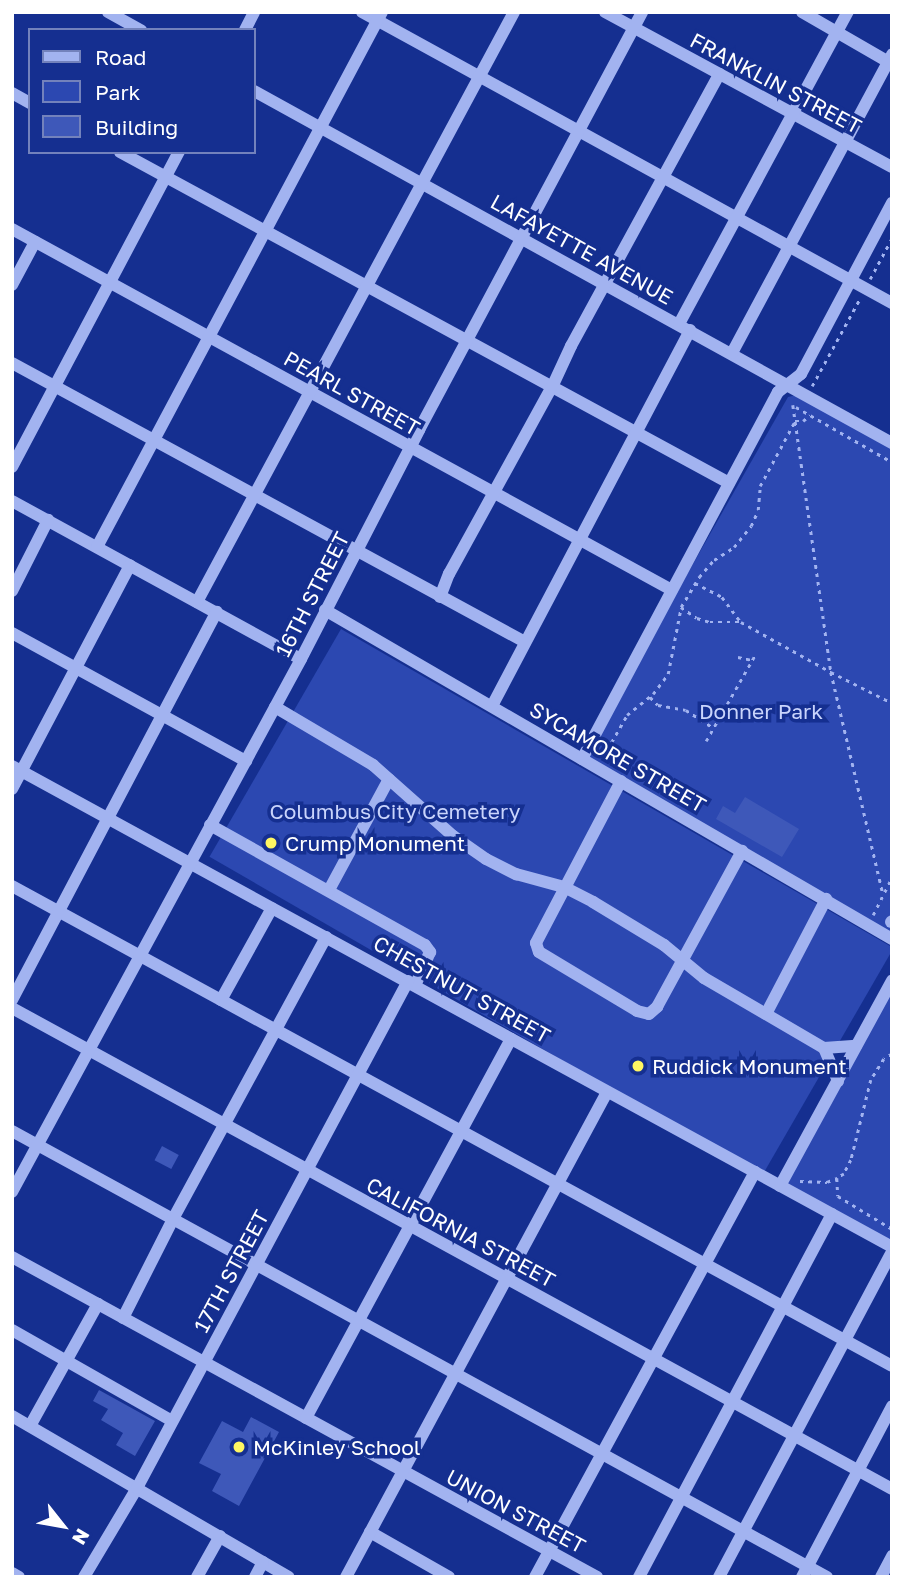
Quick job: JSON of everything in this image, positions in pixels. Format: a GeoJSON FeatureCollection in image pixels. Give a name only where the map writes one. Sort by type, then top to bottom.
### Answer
{"type":"FeatureCollection","features":[{"type":"Feature","properties":{"kind":"street"},"geometry":{"type":"LineString","coordinates":[[108,12],[137,28]]}},
{"type":"Feature","properties":{"kind":"street"},"geometry":{"type":"LineString","coordinates":[[246,28],[254,12]]}},
{"type":"Feature","properties":{"kind":"street"},"geometry":{"type":"LineString","coordinates":[[362,12],[380,17],[481,77],[892,303]]}},
{"type":"Feature","properties":{"kind":"street"},"geometry":{"type":"LineString","coordinates":[[197,602],[424,184],[514,12]]}},
{"type":"Feature","properties":{"kind":"street","name":"FRANKLIN STREET"},"geometry":{"type":"LineString","coordinates":[[605,12],[892,167]]}},
{"type":"Feature","properties":{"kind":"street","name":"16TH STREET"},"geometry":{"type":"LineString","coordinates":[[12,1192],[301,659],[410,447],[642,12]]}},
{"type":"Feature","properties":{"kind":"street"},"geometry":{"type":"LineString","coordinates":[[732,353],[891,60],[802,12]]}},
{"type":"Feature","properties":{"kind":"street"},"geometry":{"type":"LineString","coordinates":[[492,706],[637,431],[737,217],[848,12]]}},
{"type":"Feature","properties":{"kind":"street"},"geometry":{"type":"LineString","coordinates":[[97,547],[380,17]]}},
{"type":"Feature","properties":{"kind":"street"},"geometry":{"type":"LineString","coordinates":[[440,597],[554,386],[571,346],[719,74]]}},
{"type":"Feature","properties":{"kind":"street","name":"LAFAYETTE AVENUE"},"geometry":{"type":"LineString","coordinates":[[256,92],[789,383],[892,443]]}},
{"type":"Feature","properties":{"kind":"street"},"geometry":{"type":"LineString","coordinates":[[12,93],[28,102]]}},
{"type":"Feature","properties":{"kind":"street"},"geometry":{"type":"LineString","coordinates":[[124,154],[729,483]]}},
{"type":"Feature","properties":{"kind":"street"},"geometry":{"type":"LineString","coordinates":[[12,467],[178,154]]}},
{"type":"Feature","properties":{"kind":"street"},"geometry":{"type":"LineString","coordinates":[[582,759],[778,391],[801,374],[892,204]]}},
{"type":"Feature","properties":{"kind":"street","name":"PEARL STREET"},"geometry":{"type":"LineString","coordinates":[[12,229],[672,590]]}},
{"type":"Feature","properties":{"kind":"street"},"geometry":{"type":"LineString","coordinates":[[12,285],[35,242]]}},
{"type":"Feature","properties":{"kind":"street"},"geometry":{"type":"LineString","coordinates":[[12,363],[526,642]]}},
{"type":"Feature","properties":{"kind":"street"},"geometry":{"type":"LineString","coordinates":[[12,500],[301,659]]}},
{"type":"Feature","properties":{"kind":"street"},"geometry":{"type":"LineString","coordinates":[[12,591],[48,520]]}},
{"type":"Feature","properties":{"kind":"street"},"geometry":{"type":"LineString","coordinates":[[12,789],[17,769],[75,669],[130,565]]}},
{"type":"Feature","properties":{"kind":"street","name":"SYCAMORE STREET"},"geometry":{"type":"LineString","coordinates":[[325,610],[892,939]]}},
{"type":"Feature","properties":{"kind":"street"},"geometry":{"type":"LineString","coordinates":[[12,1000],[217,612]]}},
{"type":"Feature","properties":{"kind":"street"},"geometry":{"type":"LineString","coordinates":[[12,633],[246,761]]}},
{"type":"Feature","properties":{"kind":"street"},"geometry":{"type":"LineString","coordinates":[[275,707],[373,765],[453,836],[486,859],[516,874],[564,887],[664,945],[683,962],[824,1048],[856,1046]]}},
{"type":"Feature","properties":{"kind":"street","name":"CHESTNUT STREET"},"geometry":{"type":"LineString","coordinates":[[17,769],[412,983],[892,1249]]}},
{"type":"Feature","properties":{"kind":"street"},"geometry":{"type":"LineString","coordinates":[[210,825],[329,890],[388,779]]}},
{"type":"Feature","properties":{"kind":"street"},"geometry":{"type":"LineString","coordinates":[[621,781],[536,943],[539,952],[637,1011],[649,1014],[657,1007],[742,851]]}},
{"type":"Feature","properties":{"kind":"street"},"geometry":{"type":"LineString","coordinates":[[12,886],[892,1366]]}},
{"type":"Feature","properties":{"kind":"street","name":"17TH STREET"},"geometry":{"type":"LineString","coordinates":[[84,1577],[137,1488],[358,1076],[430,952],[425,944],[329,890]]}},
{"type":"Feature","properties":{"kind":"street"},"geometry":{"type":"LineString","coordinates":[[766,1014],[826,900]]}},
{"type":"Feature","properties":{"kind":"street"},"geometry":{"type":"LineString","coordinates":[[221,1000],[272,908]]}},
{"type":"Feature","properties":{"kind":"street"},"geometry":{"type":"LineString","coordinates":[[123,1318],[173,1219],[326,937]]}},
{"type":"Feature","properties":{"kind":"street"},"geometry":{"type":"LineString","coordinates":[[780,1186],[892,981]]}},
{"type":"Feature","properties":{"kind":"street","name":"CALIFORNIA STREET"},"geometry":{"type":"LineString","coordinates":[[12,1009],[892,1489]]}},
{"type":"Feature","properties":{"kind":"street"},"geometry":{"type":"LineString","coordinates":[[306,1419],[511,1039]]}},
{"type":"Feature","properties":{"kind":"street"},"geometry":{"type":"LineString","coordinates":[[824,1048],[838,1080]]}},
{"type":"Feature","properties":{"kind":"street"},"geometry":{"type":"LineString","coordinates":[[346,1577],[607,1092]]}},
{"type":"Feature","properties":{"kind":"street"},"geometry":{"type":"LineString","coordinates":[[12,1131],[744,1531],[805,1572],[827,1577]]}},
{"type":"Feature","properties":{"kind":"street"},"geometry":{"type":"LineString","coordinates":[[535,1577],[755,1172]]}},
{"type":"Feature","properties":{"kind":"street"},"geometry":{"type":"LineString","coordinates":[[639,1577],[832,1214]]}},
{"type":"Feature","properties":{"kind":"street"},"geometry":{"type":"LineString","coordinates":[[719,1577],[892,1249]]}},
{"type":"Feature","properties":{"kind":"street","name":"UNION STREET"},"geometry":{"type":"LineString","coordinates":[[12,1256],[597,1577]]}},
{"type":"Feature","properties":{"kind":"street"},"geometry":{"type":"LineString","coordinates":[[30,1426],[98,1304]]}},
{"type":"Feature","properties":{"kind":"street"},"geometry":{"type":"LineString","coordinates":[[12,1331],[172,1421]]}},
{"type":"Feature","properties":{"kind":"street"},"geometry":{"type":"LineString","coordinates":[[805,1572],[892,1406]]}},
{"type":"Feature","properties":{"kind":"street"},"geometry":{"type":"LineString","coordinates":[[12,1416],[289,1577]]}},
{"type":"Feature","properties":{"kind":"street"},"geometry":{"type":"LineString","coordinates":[[370,1532],[449,1577]]}},
{"type":"Feature","properties":{"kind":"street"},"geometry":{"type":"LineString","coordinates":[[197,1577],[220,1536]]}},
{"type":"Feature","properties":{"kind":"street"},"geometry":{"type":"LineString","coordinates":[[881,1577],[892,1556]]}},
{"type":"Feature","properties":{"kind":"street"},"geometry":{"type":"LineString","coordinates":[[255,1577],[263,1562]]}},
{"type":"Feature","properties":{"kind":"street"},"geometry":{"type":"LineString","coordinates":[[12,1573],[19,1577]]}},
{"type":"Feature","properties":{"kind":"path"},"geometry":{"type":"LineString","coordinates":[[818,379],[892,238]]}},
{"type":"Feature","properties":{"kind":"path"},"geometry":{"type":"LineString","coordinates":[[883,893],[831,672],[793,405],[892,462]]}},
{"type":"Feature","properties":{"kind":"path"},"geometry":{"type":"LineString","coordinates":[[795,421],[803,421],[810,415]]}},
{"type":"Feature","properties":{"kind":"path"},"geometry":{"type":"LineString","coordinates":[[605,772],[611,762],[602,757],[627,715],[650,697],[668,674],[681,607],[695,583],[714,560],[734,547],[751,526],[758,510],[760,486],[795,421]]}},
{"type":"Feature","properties":{"kind":"path"},"geometry":{"type":"LineString","coordinates":[[695,583],[722,597],[741,622],[892,703]]}},
{"type":"Feature","properties":{"kind":"path"},"geometry":{"type":"LineString","coordinates":[[681,607],[697,618],[709,622],[741,622]]}},
{"type":"Feature","properties":{"kind":"path"},"geometry":{"type":"LineString","coordinates":[[706,741],[755,655]]}},
{"type":"Feature","properties":{"kind":"path"},"geometry":{"type":"LineString","coordinates":[[738,657],[752,660]]}},
{"type":"Feature","properties":{"kind":"path"},"geometry":{"type":"LineString","coordinates":[[650,697],[658,705],[686,710],[714,728]]}},
{"type":"Feature","properties":{"kind":"path"},"geometry":{"type":"LineString","coordinates":[[869,924],[892,877]]}},
{"type":"Feature","properties":{"kind":"path"},"geometry":{"type":"LineString","coordinates":[[787,1174],[810,1184],[844,1174],[851,1160],[871,1080],[884,1059],[892,1054]]}},
{"type":"Feature","properties":{"kind":"path"},"geometry":{"type":"LineString","coordinates":[[837,1178],[838,1196],[892,1229]]}},
{"type":"Feature","properties":{"kind":"green space","name":"Donner Park"},"geometry":{"type":"Polygon","coordinates":[[[806,393],[892,443],[892,939],[582,759],[788,397],[806,393]]]}},
{"type":"Feature","properties":{"kind":"green space","name":"Columbus City Cemetery"},"geometry":{"type":"Polygon","coordinates":[[[341,629],[892,947],[762,1176],[210,857],[341,629]]]}},
{"type":"Feature","properties":{"kind":"green space"},"geometry":{"type":"Polygon","coordinates":[[[892,981],[892,1247],[780,1186],[892,981]]]}},
{"type":"Feature","properties":{"kind":"building"},"geometry":{"type":"Polygon","coordinates":[[[745,797],[799,829],[782,857],[716,819],[723,806],[735,813],[745,797]]]}},
{"type":"Feature","properties":{"kind":"building"},"geometry":{"type":"Polygon","coordinates":[[[162,1146],[179,1155],[171,1169],[154,1160],[162,1146]]]}},
{"type":"Feature","properties":{"kind":"building"},"geometry":{"type":"Polygon","coordinates":[[[99,1390],[155,1421],[135,1456],[116,1445],[123,1433],[101,1420],[108,1409],[93,1401],[99,1390]]]}},
{"type":"Feature","properties":{"kind":"building","name":"McKinley School"},"geometry":{"type":"Polygon","coordinates":[[[251,1417],[279,1432],[239,1506],[212,1491],[221,1474],[199,1463],[222,1421],[243,1432],[251,1417]]]}},
{"type":"Feature","properties":{"kind":"place","name":"Crump Monument"},"geometry":{"type":"Point","coordinates":[271,843]}},
{"type":"Feature","properties":{"kind":"place","name":"Ruddick Monument"},"geometry":{"type":"Point","coordinates":[638,1066]}},
{"type":"Feature","properties":{"kind":"place","name":"McKinley School"},"geometry":{"type":"Point","coordinates":[239,1447]}}]}
